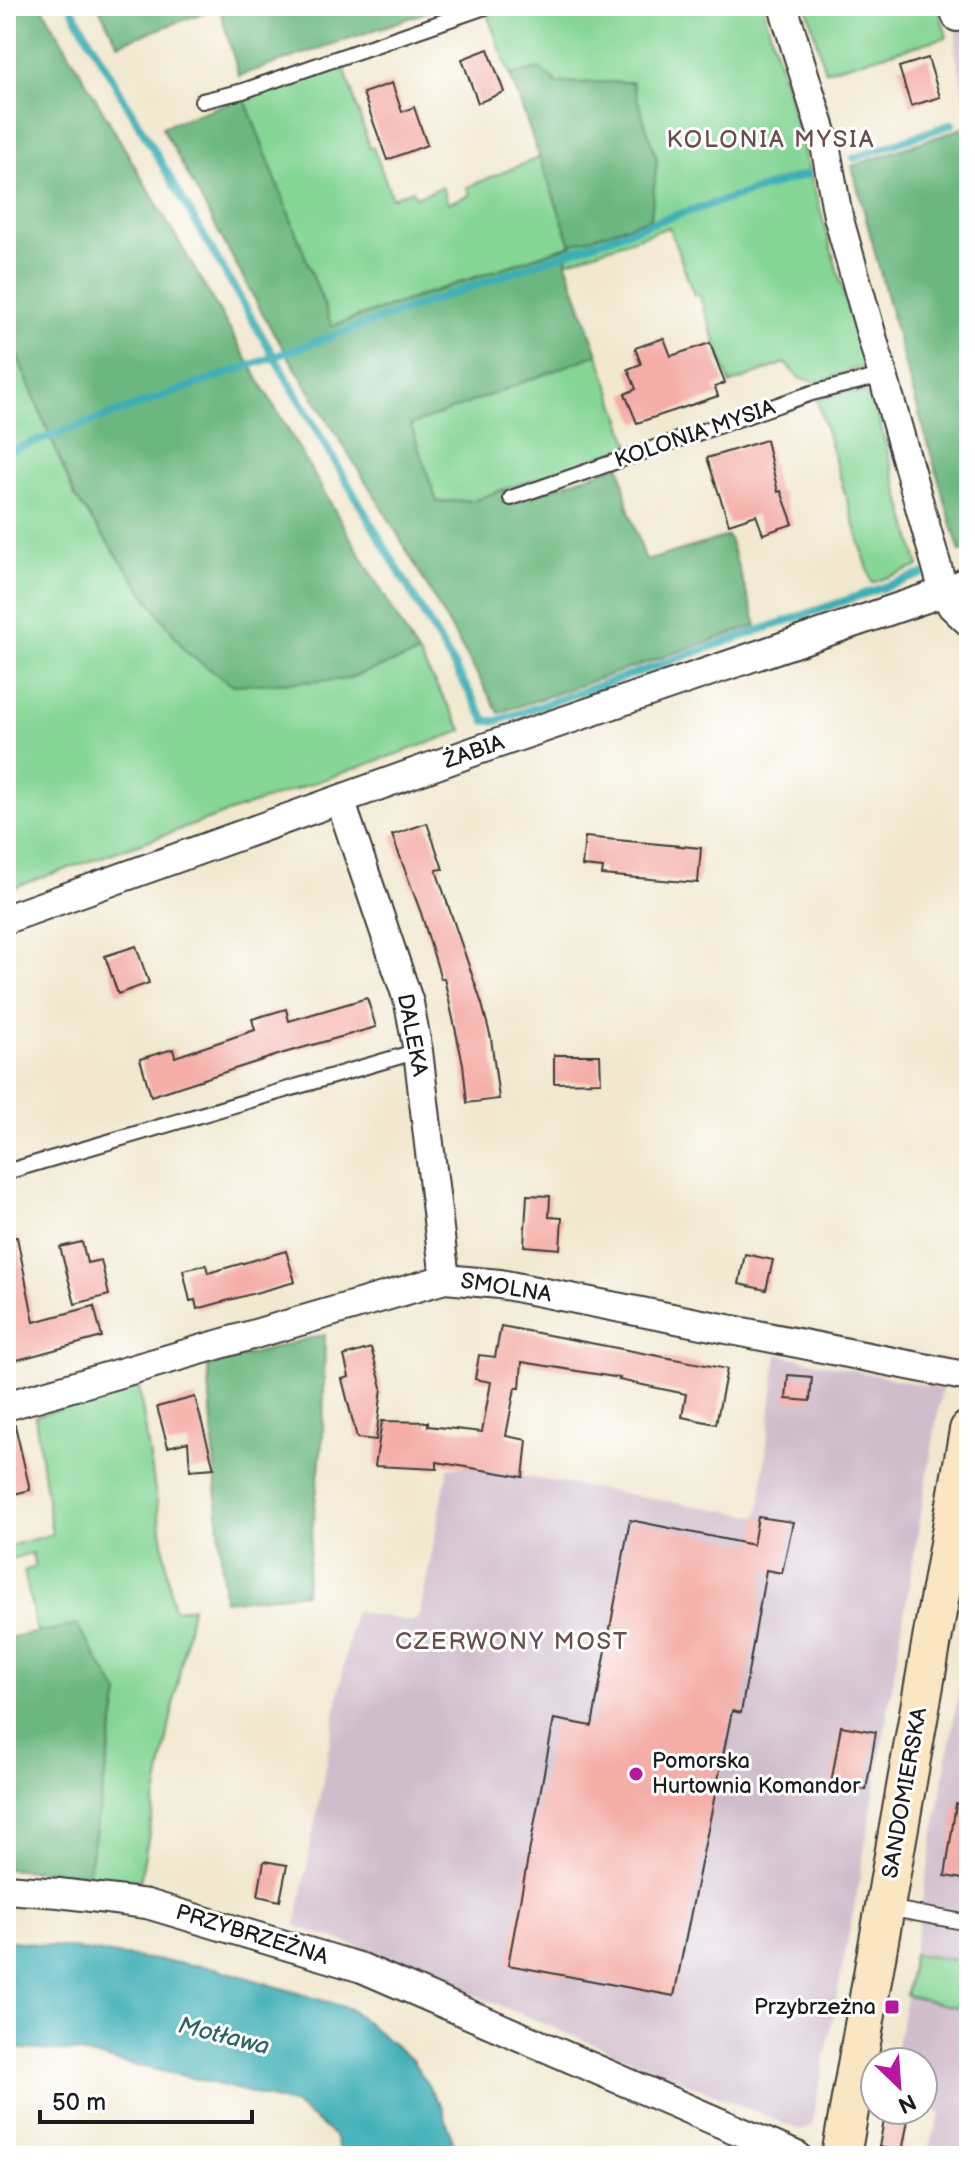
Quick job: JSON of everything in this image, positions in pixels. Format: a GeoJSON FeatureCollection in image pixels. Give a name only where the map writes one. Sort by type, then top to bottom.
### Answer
{"type":"FeatureCollection","features":[{"type":"Feature","properties":{"kind":"street"},"geometry":{"type":"LineString","coordinates":[[783,6],[824,139],[838,216],[881,376],[957,586],[952,606],[969,622]]}},
{"type":"Feature","properties":{"kind":"street"},"geometry":{"type":"LineString","coordinates":[[953,6],[957,17],[969,13]]}},
{"type":"Feature","properties":{"kind":"street","name":"ŻABIA"},"geometry":{"type":"LineString","coordinates":[[6,919],[478,750],[957,586]]}},
{"type":"Feature","properties":{"kind":"street","name":"DALEKA"},"geometry":{"type":"LineString","coordinates":[[340,800],[409,1003],[418,1051],[445,1279]]}},
{"type":"Feature","properties":{"kind":"street","name":"SMOLNA"},"geometry":{"type":"LineString","coordinates":[[6,1406],[445,1279],[500,1284],[969,1377]]}},
{"type":"Feature","properties":{"kind":"street","name":"SANDOMIERSKA"},"geometry":{"type":"LineString","coordinates":[[841,2156],[969,1430]]}},
{"type":"Feature","properties":{"kind":"street","name":"PRZYBRZEŻNA"},"geometry":{"type":"LineString","coordinates":[[6,1889],[147,1904],[362,1968],[797,2156]]}},
{"type":"Feature","properties":{"kind":"lane"},"geometry":{"type":"LineString","coordinates":[[202,101],[243,91],[488,6]]}},
{"type":"Feature","properties":{"kind":"lane","name":"KOLONIA MYSIA"},"geometry":{"type":"LineString","coordinates":[[511,498],[812,393],[881,376]]}},
{"type":"Feature","properties":{"kind":"lane"},"geometry":{"type":"LineString","coordinates":[[6,1172],[418,1051]]}},
{"type":"Feature","properties":{"kind":"lane"},"geometry":{"type":"LineString","coordinates":[[885,1908],[969,1923]]}},
{"type":"Feature","properties":{"kind":"shaded area"},"geometry":{"type":"Polygon","coordinates":[[[969,28],[969,117],[955,50],[957,31],[969,28]]]}},
{"type":"Feature","properties":{"kind":"shaded area"},"geometry":{"type":"Polygon","coordinates":[[[777,1354],[942,1389],[861,1871],[812,2125],[802,2131],[357,1946],[296,1926],[354,1611],[413,1622],[420,1614],[448,1468],[467,1467],[759,1515],[777,1354]]]}},
{"type":"Feature","properties":{"kind":"shaded area"},"geometry":{"type":"Polygon","coordinates":[[[961,1678],[969,1679],[969,1962],[913,1954],[961,1678]]]}},
{"type":"Feature","properties":{"kind":"shaded area"},"geometry":{"type":"Polygon","coordinates":[[[906,1996],[969,2010],[969,2156],[926,2156],[941,2114],[939,2046],[897,2046],[906,1996]]]}},
{"type":"Feature","properties":{"kind":"green space"},"geometry":{"type":"Polygon","coordinates":[[[6,6],[42,6],[418,654],[343,680],[232,685],[187,653],[75,497],[6,328],[6,6]]]}},
{"type":"Feature","properties":{"kind":"green space"},"geometry":{"type":"Polygon","coordinates":[[[98,6],[445,6],[239,76],[219,7],[118,44],[98,6]]]}},
{"type":"Feature","properties":{"kind":"green space"},"geometry":{"type":"Polygon","coordinates":[[[512,6],[763,6],[864,366],[818,382],[799,378],[785,363],[730,384],[699,294],[694,295],[669,227],[566,262],[570,245],[331,326],[244,97],[343,64],[370,148],[373,147],[392,198],[412,190],[416,197],[442,187],[448,203],[470,195],[467,187],[540,157],[571,244],[657,160],[631,82],[557,83],[540,69],[510,75],[487,14],[512,6]]]}},
{"type":"Feature","properties":{"kind":"green space"},"geometry":{"type":"Polygon","coordinates":[[[807,6],[938,6],[947,37],[825,71],[807,6]]]}},
{"type":"Feature","properties":{"kind":"green space"},"geometry":{"type":"Polygon","coordinates":[[[540,69],[557,83],[632,82],[657,160],[651,218],[572,244],[566,262],[598,354],[411,425],[437,502],[475,500],[504,489],[511,502],[620,465],[628,507],[646,561],[728,536],[757,625],[499,713],[390,521],[267,322],[162,127],[244,97],[332,326],[571,245],[510,75],[540,69]]]}},
{"type":"Feature","properties":{"kind":"green space"},"geometry":{"type":"Polygon","coordinates":[[[969,126],[969,550],[960,552],[906,369],[852,166],[969,126]]]}},
{"type":"Feature","properties":{"kind":"green space"},"geometry":{"type":"Polygon","coordinates":[[[6,328],[75,497],[343,680],[418,654],[463,731],[6,890],[6,328]]]}},
{"type":"Feature","properties":{"kind":"green space"},"geometry":{"type":"Polygon","coordinates":[[[598,354],[630,446],[475,500],[437,502],[410,425],[598,354]]]}},
{"type":"Feature","properties":{"kind":"green space"},"geometry":{"type":"Polygon","coordinates":[[[845,391],[864,394],[874,402],[919,566],[872,583],[817,400],[845,391]]]}},
{"type":"Feature","properties":{"kind":"green space"},"geometry":{"type":"Polygon","coordinates":[[[325,1334],[323,1435],[305,1593],[224,1601],[208,1366],[325,1334]]]}},
{"type":"Feature","properties":{"kind":"green space"},"geometry":{"type":"Polygon","coordinates":[[[139,1387],[173,1607],[177,1610],[192,1607],[140,1881],[88,1874],[119,1694],[77,1626],[37,1634],[24,1571],[35,1567],[32,1553],[6,1560],[6,1547],[52,1534],[35,1416],[139,1387]]]}},
{"type":"Feature","properties":{"kind":"green space"},"geometry":{"type":"Polygon","coordinates":[[[77,1625],[119,1694],[88,1874],[6,1869],[6,1638],[77,1625]]]}},
{"type":"Feature","properties":{"kind":"green space"},"geometry":{"type":"Polygon","coordinates":[[[913,1954],[969,1962],[969,2010],[906,1996],[913,1954]]]}},
{"type":"Feature","properties":{"kind":"water","name":"Motława"},"geometry":{"type":"Polygon","coordinates":[[[6,1940],[215,1968],[350,2009],[412,2060],[442,2108],[458,2156],[341,2156],[335,2136],[295,2105],[206,2081],[75,2052],[6,2048],[6,1940]]]}},
{"type":"Feature","properties":{"kind":"building"},"geometry":{"type":"Polygon","coordinates":[[[488,49],[504,92],[478,103],[462,59],[488,49]]]}},
{"type":"Feature","properties":{"kind":"building"},"geometry":{"type":"Polygon","coordinates":[[[928,58],[940,97],[911,106],[899,67],[928,58]]]}},
{"type":"Feature","properties":{"kind":"building"},"geometry":{"type":"Polygon","coordinates":[[[392,83],[402,112],[414,107],[427,145],[387,160],[363,93],[392,83]]]}},
{"type":"Feature","properties":{"kind":"building"},"geometry":{"type":"Polygon","coordinates":[[[664,338],[671,356],[710,343],[725,383],[715,387],[718,396],[637,423],[625,394],[636,389],[628,369],[641,364],[635,348],[664,338]]]}},
{"type":"Feature","properties":{"kind":"building"},"geometry":{"type":"Polygon","coordinates":[[[766,440],[778,492],[781,491],[793,524],[763,534],[756,515],[729,524],[707,458],[766,440]]]}},
{"type":"Feature","properties":{"kind":"building"},"geometry":{"type":"Polygon","coordinates":[[[427,823],[443,869],[436,870],[491,1038],[499,1099],[467,1103],[463,1064],[444,978],[441,979],[392,835],[427,823]]]}},
{"type":"Feature","properties":{"kind":"building"},"geometry":{"type":"Polygon","coordinates":[[[585,837],[701,848],[698,883],[602,875],[603,868],[582,866],[585,837]]]}},
{"type":"Feature","properties":{"kind":"building"},"geometry":{"type":"Polygon","coordinates":[[[136,946],[149,983],[118,994],[105,956],[136,946]]]}},
{"type":"Feature","properties":{"kind":"building"},"geometry":{"type":"Polygon","coordinates":[[[367,998],[376,1027],[151,1096],[140,1059],[173,1049],[175,1057],[255,1030],[252,1019],[286,1009],[289,1021],[367,998]]]}},
{"type":"Feature","properties":{"kind":"building"},"geometry":{"type":"Polygon","coordinates":[[[554,1055],[600,1055],[601,1082],[554,1083],[554,1055]]]}},
{"type":"Feature","properties":{"kind":"building"},"geometry":{"type":"Polygon","coordinates":[[[527,1195],[550,1196],[549,1217],[562,1218],[560,1249],[524,1246],[527,1195]]]}},
{"type":"Feature","properties":{"kind":"building"},"geometry":{"type":"Polygon","coordinates":[[[17,1237],[34,1322],[94,1306],[102,1337],[6,1363],[6,1238],[17,1237]]]}},
{"type":"Feature","properties":{"kind":"building"},"geometry":{"type":"Polygon","coordinates":[[[82,1242],[87,1263],[101,1260],[109,1295],[75,1304],[60,1247],[82,1242]]]}},
{"type":"Feature","properties":{"kind":"building"},"geometry":{"type":"Polygon","coordinates":[[[286,1251],[295,1282],[197,1309],[195,1300],[190,1301],[183,1270],[206,1265],[208,1273],[286,1251]]]}},
{"type":"Feature","properties":{"kind":"building"},"geometry":{"type":"Polygon","coordinates":[[[745,1254],[773,1260],[766,1290],[739,1284],[745,1254]]]}},
{"type":"Feature","properties":{"kind":"building"},"geometry":{"type":"Polygon","coordinates":[[[501,1326],[727,1369],[716,1424],[682,1417],[686,1394],[620,1378],[522,1362],[520,1388],[515,1388],[506,1436],[527,1440],[523,1477],[437,1462],[437,1469],[375,1466],[382,1421],[428,1422],[428,1426],[482,1432],[491,1382],[475,1379],[479,1355],[495,1357],[501,1326]]]}},
{"type":"Feature","properties":{"kind":"building"},"geometry":{"type":"Polygon","coordinates":[[[371,1348],[382,1387],[376,1440],[357,1438],[342,1379],[349,1377],[344,1356],[371,1348]]]}},
{"type":"Feature","properties":{"kind":"building"},"geometry":{"type":"Polygon","coordinates":[[[788,1375],[812,1377],[810,1401],[786,1399],[788,1375]]]}},
{"type":"Feature","properties":{"kind":"building"},"geometry":{"type":"Polygon","coordinates":[[[195,1397],[214,1468],[190,1470],[188,1442],[168,1447],[157,1407],[195,1397]]]}},
{"type":"Feature","properties":{"kind":"building"},"geometry":{"type":"Polygon","coordinates":[[[15,1425],[30,1490],[6,1496],[6,1426],[15,1425]]]}},
{"type":"Feature","properties":{"kind":"building"},"geometry":{"type":"Polygon","coordinates":[[[758,1517],[793,1522],[782,1573],[766,1570],[741,1713],[732,1711],[674,1996],[508,1965],[554,1719],[592,1726],[630,1520],[753,1545],[758,1517]]]}},
{"type":"Feature","properties":{"kind":"building"},"geometry":{"type":"Polygon","coordinates":[[[841,1726],[876,1732],[866,1790],[831,1784],[841,1726]]]}},
{"type":"Feature","properties":{"kind":"building"},"geometry":{"type":"Polygon","coordinates":[[[956,1804],[969,1805],[969,1880],[945,1876],[956,1804]]]}},
{"type":"Feature","properties":{"kind":"building"},"geometry":{"type":"Polygon","coordinates":[[[264,1861],[287,1865],[280,1901],[258,1896],[264,1861]]]}},
{"type":"Feature","properties":{"kind":"building"},"geometry":{"type":"Polygon","coordinates":[[[883,2126],[907,2126],[902,2152],[879,2147],[883,2126]]]}},
{"type":"Feature","properties":{"kind":"waterway"},"geometry":{"type":"LineString","coordinates":[[70,6],[486,721],[497,721],[922,574]]}},
{"type":"Feature","properties":{"kind":"waterway"},"geometry":{"type":"LineString","coordinates":[[854,158],[952,124]]}},
{"type":"Feature","properties":{"kind":"waterway"},"geometry":{"type":"LineString","coordinates":[[6,452],[645,225],[808,174]]}},
{"type":"Feature","properties":{"kind":"place","name":"Pomorska Hurtownia Komandor"},"geometry":{"type":"Point","coordinates":[636,1774]}},
{"type":"Feature","properties":{"kind":"place","name":"Przybrzeżna"},"geometry":{"type":"Point","coordinates":[892,2007]}},
{"type":"Feature","properties":{"kind":"district","name":"KOLONIA MYSIA"},"geometry":{"type":"Point","coordinates":[771,139]}},
{"type":"Feature","properties":{"kind":"district","name":"CZERWONY MOST"},"geometry":{"type":"Point","coordinates":[512,1641]}}]}
